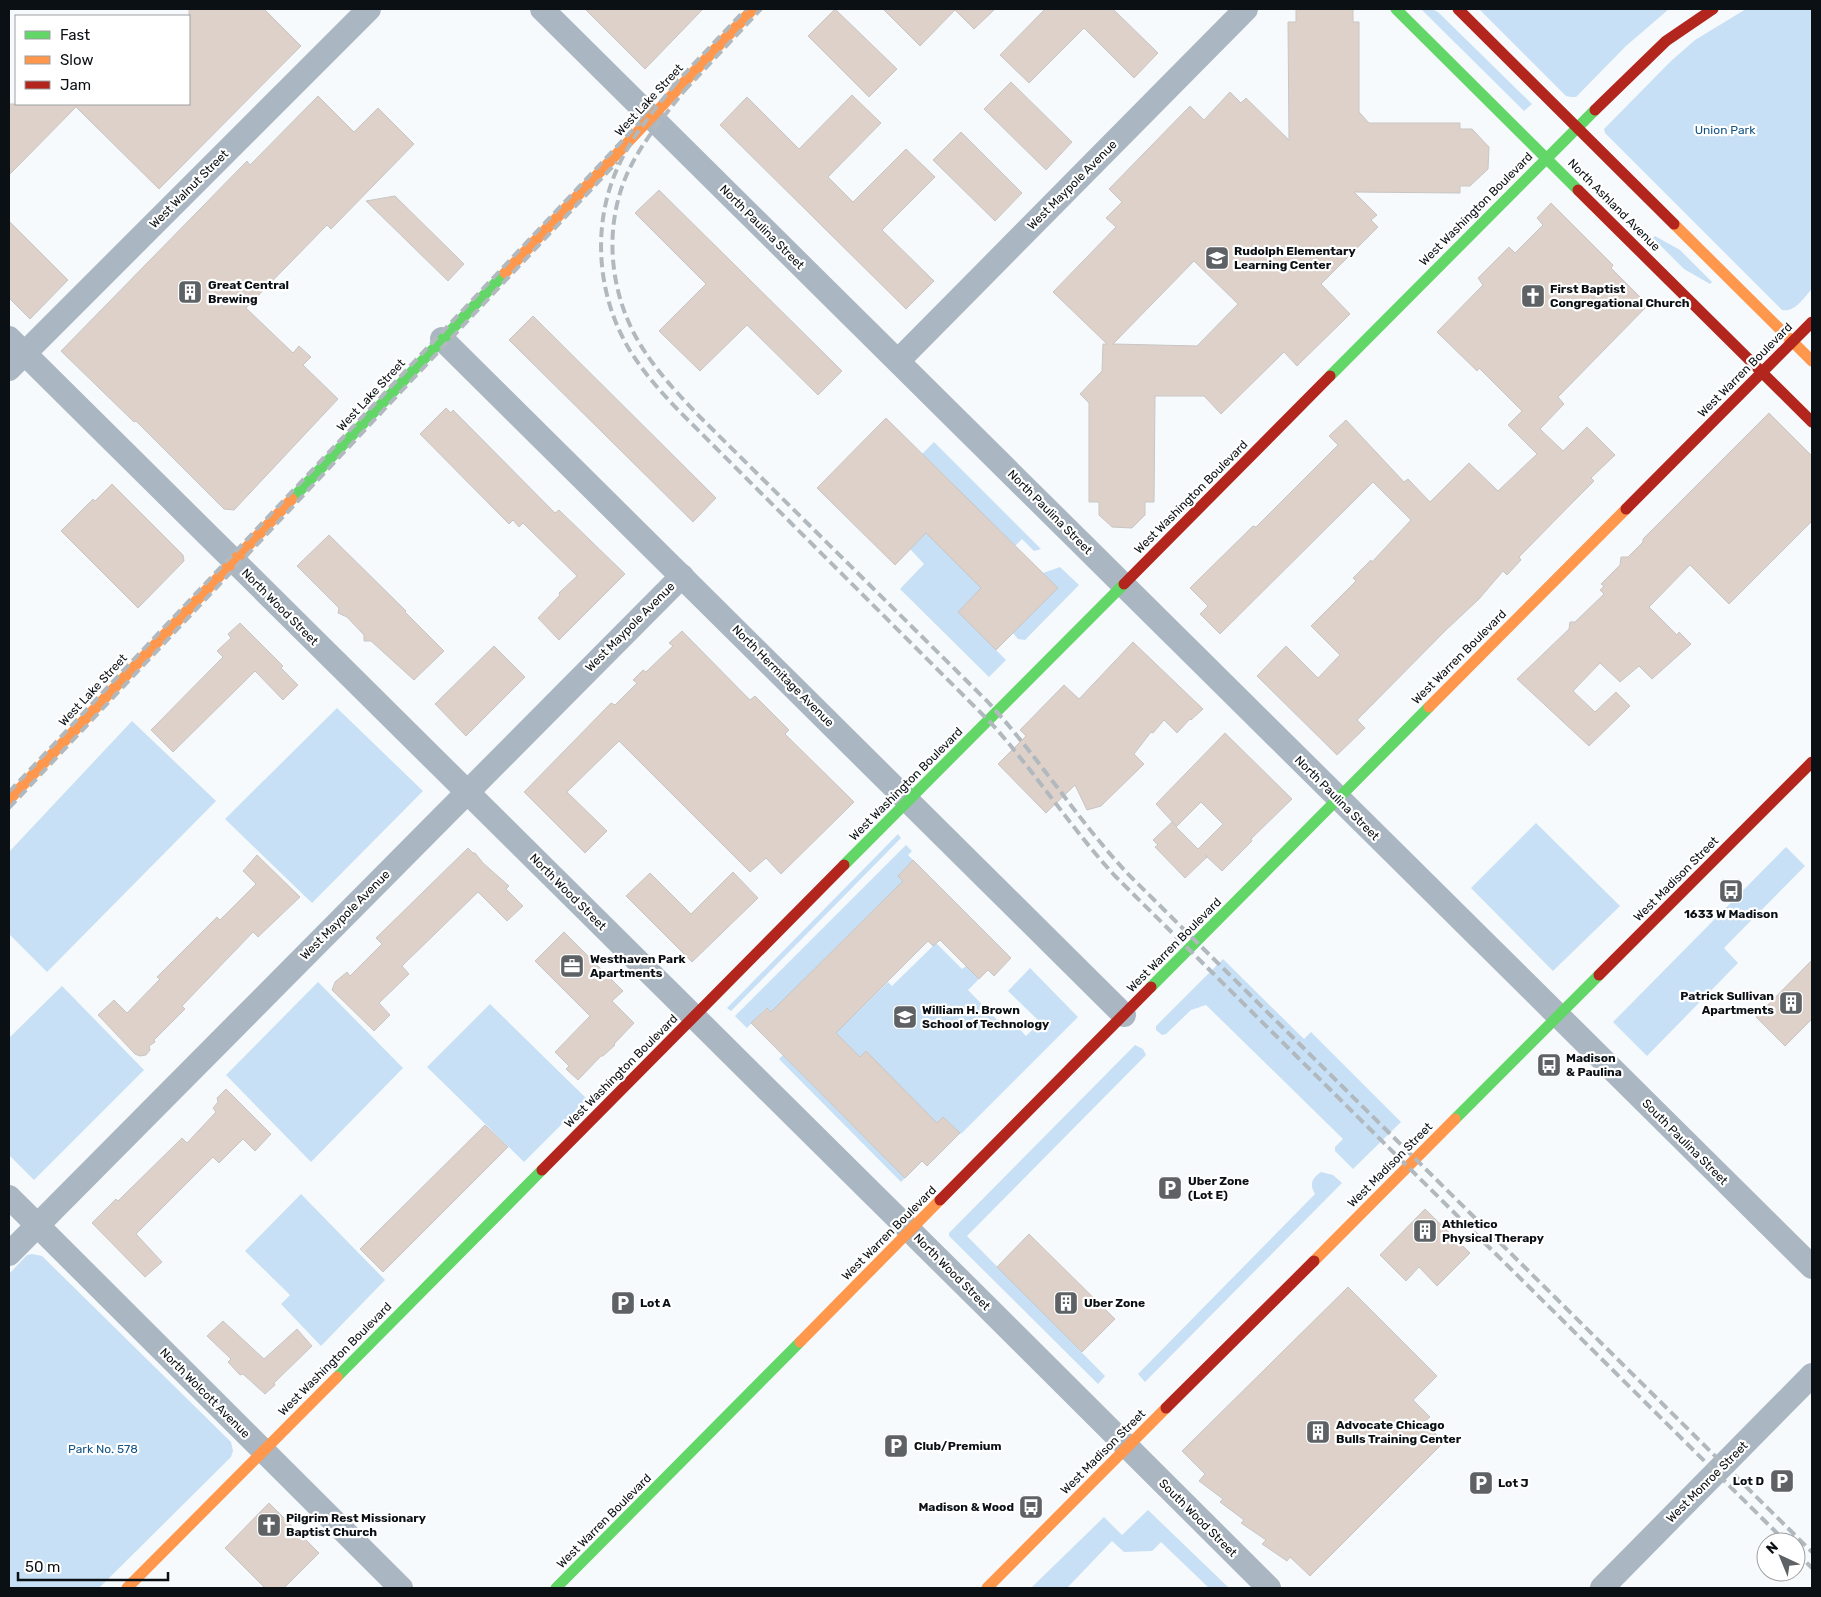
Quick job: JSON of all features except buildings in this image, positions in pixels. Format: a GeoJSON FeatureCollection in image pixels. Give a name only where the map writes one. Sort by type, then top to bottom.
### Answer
{"type":"FeatureCollection","features":[{"type":"Feature","properties":{"kind":"street","name":"West Walnut Street"},"geometry":{"type":"LineString","coordinates":[[14,354],[369,9]]}},
{"type":"Feature","properties":{"kind":"street","name":"North Paulina Street"},"geometry":{"type":"LineString","coordinates":[[542,9],[1558,1016]]}},
{"type":"Feature","properties":{"kind":"street","name":"West Lake Street"},"geometry":{"type":"LineString","coordinates":[[9,800],[753,9]]}},
{"type":"Feature","properties":{"kind":"street","name":"West Maypole Avenue"},"geometry":{"type":"LineString","coordinates":[[898,361],[1246,9]]}},
{"type":"Feature","properties":{"kind":"street","name":"North Ashland Avenue"},"geometry":{"type":"LineString","coordinates":[[1396,9],[1812,422]]}},
{"type":"Feature","properties":{"kind":"street"},"geometry":{"type":"LineString","coordinates":[[1458,9],[1812,361]]}},
{"type":"Feature","properties":{"kind":"street","name":"West Washington Boulevard"},"geometry":{"type":"LineString","coordinates":[[127,1588],[1577,127],[1666,41],[1713,9]]}},
{"type":"Feature","properties":{"kind":"street","name":"West Warren Boulevard"},"geometry":{"type":"LineString","coordinates":[[556,1588],[1812,322]]}},
{"type":"Feature","properties":{"kind":"street","name":"North Hermitage Avenue"},"geometry":{"type":"LineString","coordinates":[[442,339],[1124,1014]]}},
{"type":"Feature","properties":{"kind":"street","name":"North Wood Street"},"geometry":{"type":"LineString","coordinates":[[14,354],[234,561],[1127,1447]]}},
{"type":"Feature","properties":{"kind":"street","name":"West Maypole Avenue"},"geometry":{"type":"LineString","coordinates":[[9,1254],[682,576]]}},
{"type":"Feature","properties":{"kind":"street","name":"West Madison Street"},"geometry":{"type":"LineString","coordinates":[[987,1588],[1812,762]]}},
{"type":"Feature","properties":{"kind":"street","name":"South Paulina Street"},"geometry":{"type":"LineString","coordinates":[[1558,1016],[1812,1267]]}},
{"type":"Feature","properties":{"kind":"street","name":"North Wolcott Avenue"},"geometry":{"type":"LineString","coordinates":[[9,1197],[401,1588]]}},
{"type":"Feature","properties":{"kind":"street","name":"West Monroe Street"},"geometry":{"type":"LineString","coordinates":[[1602,1588],[1812,1375]]}},
{"type":"Feature","properties":{"kind":"street","name":"South Wood Street"},"geometry":{"type":"LineString","coordinates":[[1127,1447],[1269,1588]]}},
{"type":"Feature","properties":{"kind":"green space"},"geometry":{"type":"Polygon","coordinates":[[[1421,9],[1432,9],[1438,12],[1532,104],[1524,111],[1421,9]]]}},
{"type":"Feature","properties":{"kind":"green space"},"geometry":{"type":"Polygon","coordinates":[[[1479,9],[1669,9],[1626,46],[1576,97],[1571,97],[1566,96],[1479,9]]]}},
{"type":"Feature","properties":{"kind":"green space","name":"Union Park"},"geometry":{"type":"Polygon","coordinates":[[[1746,9],[1812,9],[1812,289],[1799,304],[1787,310],[1782,310],[1605,133],[1604,129],[1671,61],[1695,40],[1746,9]]]}},
{"type":"Feature","properties":{"kind":"green space"},"geometry":{"type":"Polygon","coordinates":[[[1655,236],[1680,250],[1712,282],[1710,284],[1684,269],[1653,238],[1655,236]]]}},
{"type":"Feature","properties":{"kind":"green space"},"geometry":{"type":"Polygon","coordinates":[[[934,442],[1041,549],[1034,551],[1022,539],[1015,546],[922,454],[934,442]]]}},
{"type":"Feature","properties":{"kind":"green space"},"geometry":{"type":"Polygon","coordinates":[[[926,533],[981,588],[958,612],[1006,660],[989,677],[900,589],[924,564],[910,549],[926,533]]]}},
{"type":"Feature","properties":{"kind":"green space"},"geometry":{"type":"Polygon","coordinates":[[[1060,567],[1079,585],[1025,640],[1018,639],[1013,633],[1057,588],[1043,573],[1060,567]]]}},
{"type":"Feature","properties":{"kind":"green space"},"geometry":{"type":"Polygon","coordinates":[[[337,708],[423,791],[312,903],[225,819],[337,708]]]}},
{"type":"Feature","properties":{"kind":"green space"},"geometry":{"type":"Polygon","coordinates":[[[132,721],[216,801],[47,972],[9,934],[9,852],[132,721]]]}},
{"type":"Feature","properties":{"kind":"green space"},"geometry":{"type":"Polygon","coordinates":[[[1536,823],[1620,906],[1553,971],[1471,888],[1536,823]]]}},
{"type":"Feature","properties":{"kind":"green space"},"geometry":{"type":"Polygon","coordinates":[[[898,834],[901,838],[731,1011],[727,1008],[898,834]]]}},
{"type":"Feature","properties":{"kind":"green space"},"geometry":{"type":"Polygon","coordinates":[[[906,845],[912,851],[908,855],[913,860],[898,876],[903,881],[771,1012],[766,1008],[747,1028],[735,1016],[906,845]]]}},
{"type":"Feature","properties":{"kind":"green space"},"geometry":{"type":"Polygon","coordinates":[[[1786,847],[1805,866],[1724,948],[1738,963],[1647,1056],[1613,1022],[1786,847]]]}},
{"type":"Feature","properties":{"kind":"green space"},"geometry":{"type":"Polygon","coordinates":[[[936,943],[962,969],[966,966],[979,979],[968,990],[1007,1030],[1014,1023],[1026,1036],[1040,1022],[1008,991],[1030,968],[1078,1017],[961,1134],[943,1117],[937,1123],[866,1052],[859,1058],[836,1033],[888,982],[892,986],[936,943]]]}},
{"type":"Feature","properties":{"kind":"green space"},"geometry":{"type":"Polygon","coordinates":[[[1223,959],[1304,1039],[1311,1032],[1401,1122],[1353,1169],[1335,1151],[1335,1147],[1343,1139],[1206,1005],[1191,1010],[1166,1034],[1162,1035],[1156,1030],[1156,1026],[1223,959]]]}},
{"type":"Feature","properties":{"kind":"green space"},"geometry":{"type":"Polygon","coordinates":[[[318,982],[403,1068],[311,1162],[226,1075],[318,982]]]}},
{"type":"Feature","properties":{"kind":"green space"},"geometry":{"type":"Polygon","coordinates":[[[62,986],[144,1070],[34,1180],[9,1155],[9,1038],[62,986]]]}},
{"type":"Feature","properties":{"kind":"green space"},"geometry":{"type":"Polygon","coordinates":[[[490,1004],[587,1099],[524,1162],[427,1067],[490,1004]]]}},
{"type":"Feature","properties":{"kind":"green space"},"geometry":{"type":"Polygon","coordinates":[[[1135,1045],[1143,1049],[1146,1055],[967,1236],[1105,1376],[1098,1384],[949,1236],[949,1233],[1135,1045]]]}},
{"type":"Feature","properties":{"kind":"green space"},"geometry":{"type":"Polygon","coordinates":[[[783,1055],[905,1178],[901,1182],[779,1059],[783,1055]]]}},
{"type":"Feature","properties":{"kind":"green space"},"geometry":{"type":"Polygon","coordinates":[[[1321,1172],[1333,1175],[1342,1183],[1145,1382],[1138,1374],[1315,1194],[1312,1182],[1321,1172]]]}},
{"type":"Feature","properties":{"kind":"green space"},"geometry":{"type":"Polygon","coordinates":[[[301,1194],[385,1280],[321,1346],[281,1304],[290,1295],[245,1251],[301,1194]]]}},
{"type":"Feature","properties":{"kind":"green space","name":"Park No. 578"},"geometry":{"type":"Polygon","coordinates":[[[27,1255],[42,1256],[231,1442],[233,1451],[231,1457],[99,1588],[9,1588],[9,1274],[27,1255]]]}},
{"type":"Feature","properties":{"kind":"green space"},"geometry":{"type":"Polygon","coordinates":[[[1148,1510],[1229,1588],[1209,1588],[1161,1542],[1152,1551],[1124,1552],[1112,1541],[1067,1588],[1031,1588],[1104,1517],[1122,1535],[1148,1510]]]}},
{"type":"Feature","properties":{"kind":"railway"},"geometry":{"type":"LineString","coordinates":[[672,87],[746,9]]}},
{"type":"Feature","properties":{"kind":"railway"},"geometry":{"type":"LineString","coordinates":[[684,91],[761,9]]}},
{"type":"Feature","properties":{"kind":"railway"},"geometry":{"type":"LineString","coordinates":[[676,83],[625,153],[614,176],[606,201],[602,226],[603,277],[609,302],[617,326],[629,349],[646,374],[679,411],[991,723],[1083,839],[1115,876],[1776,1532]]}},
{"type":"Feature","properties":{"kind":"railway"},"geometry":{"type":"LineString","coordinates":[[688,86],[655,128],[633,162],[619,196],[614,219],[612,242],[617,288],[633,332],[657,369],[699,416],[987,701],[1024,744],[1092,833],[1129,875],[1812,1552]]}},
{"type":"Feature","properties":{"kind":"railway"},"geometry":{"type":"LineString","coordinates":[[9,792],[640,122]]}},
{"type":"Feature","properties":{"kind":"railway"},"geometry":{"type":"LineString","coordinates":[[9,808],[617,162]]}},
{"type":"Feature","properties":{"kind":"railway"},"geometry":{"type":"LineString","coordinates":[[1806,1562],[1812,1568]]}},
{"type":"Feature","properties":{"kind":"traffic: fast"},"geometry":{"type":"LineString","coordinates":[[1396,9],[1578,190]]}},
{"type":"Feature","properties":{"kind":"traffic: fast"},"geometry":{"type":"LineString","coordinates":[[1330,376],[1595,110]]}},
{"type":"Feature","properties":{"kind":"traffic: fast"},"geometry":{"type":"LineString","coordinates":[[292,499],[505,273]]}},
{"type":"Feature","properties":{"kind":"traffic: fast"},"geometry":{"type":"LineString","coordinates":[[844,865],[1124,584]]}},
{"type":"Feature","properties":{"kind":"traffic: fast"},"geometry":{"type":"LineString","coordinates":[[1151,987],[1429,707]]}},
{"type":"Feature","properties":{"kind":"traffic: fast"},"geometry":{"type":"LineString","coordinates":[[1455,1119],[1599,975]]}},
{"type":"Feature","properties":{"kind":"traffic: fast"},"geometry":{"type":"LineString","coordinates":[[337,1377],[542,1170]]}},
{"type":"Feature","properties":{"kind":"traffic: fast"},"geometry":{"type":"LineString","coordinates":[[556,1588],[800,1342]]}},
{"type":"Feature","properties":{"kind":"traffic: slow"},"geometry":{"type":"LineString","coordinates":[[505,273],[753,9]]}},
{"type":"Feature","properties":{"kind":"traffic: slow"},"geometry":{"type":"LineString","coordinates":[[1674,224],[1812,361]]}},
{"type":"Feature","properties":{"kind":"traffic: slow"},"geometry":{"type":"LineString","coordinates":[[9,800],[292,499]]}},
{"type":"Feature","properties":{"kind":"traffic: slow"},"geometry":{"type":"LineString","coordinates":[[1429,707],[1626,509]]}},
{"type":"Feature","properties":{"kind":"traffic: slow"},"geometry":{"type":"LineString","coordinates":[[1314,1261],[1455,1119]]}},
{"type":"Feature","properties":{"kind":"traffic: slow"},"geometry":{"type":"LineString","coordinates":[[800,1342],[940,1200]]}},
{"type":"Feature","properties":{"kind":"traffic: slow"},"geometry":{"type":"LineString","coordinates":[[127,1588],[337,1377]]}},
{"type":"Feature","properties":{"kind":"traffic: slow"},"geometry":{"type":"LineString","coordinates":[[987,1588],[1166,1408]]}},
{"type":"Feature","properties":{"kind":"traffic: jam"},"geometry":{"type":"LineString","coordinates":[[1458,9],[1674,224]]}},
{"type":"Feature","properties":{"kind":"traffic: jam"},"geometry":{"type":"LineString","coordinates":[[1595,110],[1666,41],[1713,9]]}},
{"type":"Feature","properties":{"kind":"traffic: jam"},"geometry":{"type":"LineString","coordinates":[[1578,190],[1812,422]]}},
{"type":"Feature","properties":{"kind":"traffic: jam"},"geometry":{"type":"LineString","coordinates":[[1626,509],[1812,322]]}},
{"type":"Feature","properties":{"kind":"traffic: jam"},"geometry":{"type":"LineString","coordinates":[[1124,584],[1330,376]]}},
{"type":"Feature","properties":{"kind":"traffic: jam"},"geometry":{"type":"LineString","coordinates":[[1599,975],[1812,762]]}},
{"type":"Feature","properties":{"kind":"traffic: jam"},"geometry":{"type":"LineString","coordinates":[[542,1170],[844,865]]}},
{"type":"Feature","properties":{"kind":"traffic: jam"},"geometry":{"type":"LineString","coordinates":[[940,1200],[1151,987]]}},
{"type":"Feature","properties":{"kind":"traffic: jam"},"geometry":{"type":"LineString","coordinates":[[1166,1408],[1314,1261]]}},
{"type":"Feature","properties":{"kind":"place","name":"Rudolph Elementary Learning Center"},"geometry":{"type":"Point","coordinates":[1217,258]}},
{"type":"Feature","properties":{"kind":"place","name":"Great Central Brewing"},"geometry":{"type":"Point","coordinates":[190,292]}},
{"type":"Feature","properties":{"kind":"place","name":"First Baptist Congregational Church"},"geometry":{"type":"Point","coordinates":[1533,296]}},
{"type":"Feature","properties":{"kind":"place","name":"1633 W Madison"},"geometry":{"type":"Point","coordinates":[1731,891]}},
{"type":"Feature","properties":{"kind":"place","name":"Westhaven Park Apartments"},"geometry":{"type":"Point","coordinates":[572,966]}},
{"type":"Feature","properties":{"kind":"place","name":"Patrick Sullivan Apartments"},"geometry":{"type":"Point","coordinates":[1791,1003]}},
{"type":"Feature","properties":{"kind":"place","name":"William H. Brown School of Technology"},"geometry":{"type":"Point","coordinates":[905,1017]}},
{"type":"Feature","properties":{"kind":"place","name":"Madison & Paulina"},"geometry":{"type":"Point","coordinates":[1549,1065]}},
{"type":"Feature","properties":{"kind":"place","name":"Uber Zone (Lot E)"},"geometry":{"type":"Point","coordinates":[1170,1188]}},
{"type":"Feature","properties":{"kind":"place","name":"Athletico Physical Therapy"},"geometry":{"type":"Point","coordinates":[1425,1231]}},
{"type":"Feature","properties":{"kind":"place","name":"Lot A"},"geometry":{"type":"Point","coordinates":[623,1303]}},
{"type":"Feature","properties":{"kind":"place","name":"Uber Zone"},"geometry":{"type":"Point","coordinates":[1066,1303]}},
{"type":"Feature","properties":{"kind":"place","name":"Advocate Chicago Bulls Training Center"},"geometry":{"type":"Point","coordinates":[1318,1432]}},
{"type":"Feature","properties":{"kind":"place","name":"Club/Premium"},"geometry":{"type":"Point","coordinates":[896,1446]}},
{"type":"Feature","properties":{"kind":"place","name":"Lot D"},"geometry":{"type":"Point","coordinates":[1782,1481]}},
{"type":"Feature","properties":{"kind":"place","name":"Lot J"},"geometry":{"type":"Point","coordinates":[1481,1483]}},
{"type":"Feature","properties":{"kind":"place","name":"Madison & Wood"},"geometry":{"type":"Point","coordinates":[1031,1507]}},
{"type":"Feature","properties":{"kind":"place","name":"Pilgrim Rest Missionary Baptist Church"},"geometry":{"type":"Point","coordinates":[269,1525]}}]}
